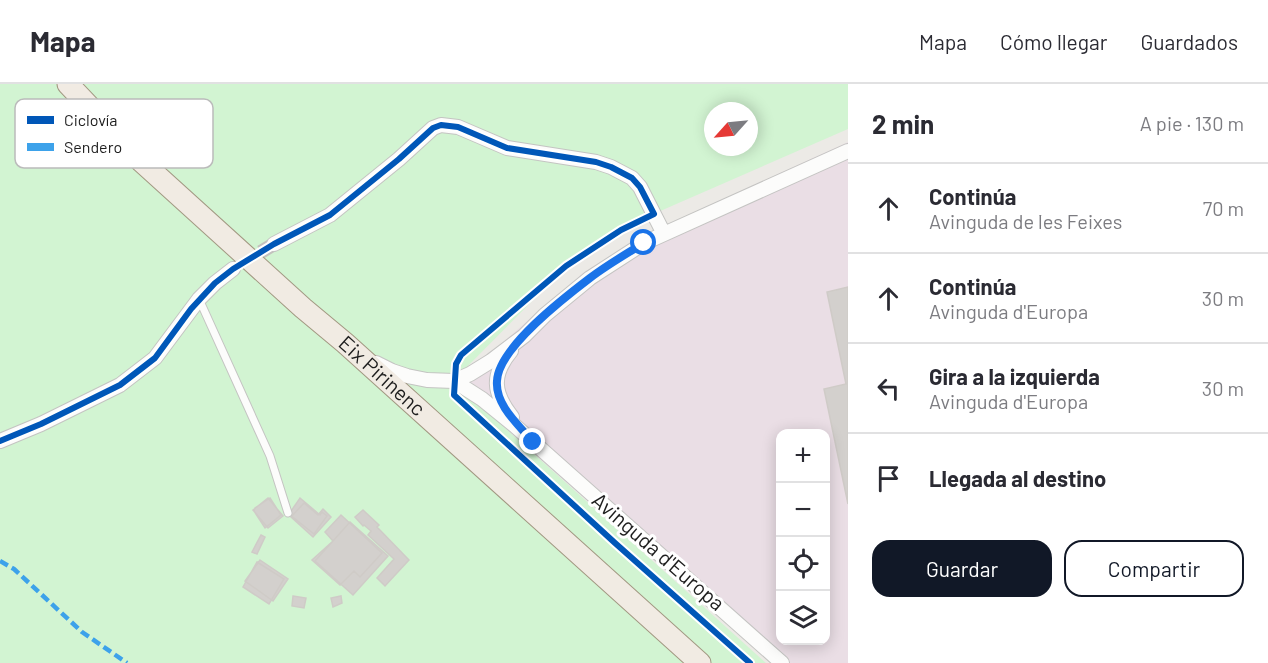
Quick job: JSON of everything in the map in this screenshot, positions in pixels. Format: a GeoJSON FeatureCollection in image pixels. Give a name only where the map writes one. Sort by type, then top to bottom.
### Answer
{"type":"FeatureCollection","features":[{"type":"Feature","properties":{"kind":"main road","name":"Eix Pirinenc"},"geometry":{"type":"LineString","coordinates":[[68,84],[82,99]]}},
{"type":"Feature","properties":{"kind":"main road","name":"Eix Pirinenc"},"geometry":{"type":"LineString","coordinates":[[149,168],[700,663]]}},
{"type":"Feature","properties":{"kind":"street"},"geometry":{"type":"LineString","coordinates":[[274,244],[330,215],[433,128],[441,125],[458,127],[507,148],[596,162],[632,177],[640,187],[664,234]]}},
{"type":"Feature","properties":{"kind":"street"},"geometry":{"type":"LineString","coordinates":[[454,381],[491,361],[524,336],[545,315],[590,278],[644,243],[848,151]]}},
{"type":"Feature","properties":{"kind":"street"},"geometry":{"type":"LineString","coordinates":[[0,441],[41,424],[120,385],[155,358],[200,299],[233,269]]}},
{"type":"Feature","properties":{"kind":"street","name":"Avinguda d'Europa"},"geometry":{"type":"LineString","coordinates":[[524,336],[505,359],[496,381],[502,403],[533,442]]}},
{"type":"Feature","properties":{"kind":"street","name":"Avinguda d'Europa"},"geometry":{"type":"LineString","coordinates":[[345,343],[382,367],[427,380],[454,381],[489,404],[782,663]]}},
{"type":"Feature","properties":{"kind":"lane"},"geometry":{"type":"LineString","coordinates":[[200,299],[270,456],[288,513]]}},
{"type":"Feature","properties":{"kind":"shaded area"},"geometry":{"type":"Polygon","coordinates":[[[848,142],[848,663],[772,663],[462,392],[463,370],[487,356],[583,273],[655,230],[848,142]]]}},
{"type":"Feature","properties":{"kind":"green space"},"geometry":{"type":"Polygon","coordinates":[[[0,84],[848,84],[848,129],[658,212],[555,278],[453,381],[766,663],[0,663],[0,84]]]}},
{"type":"Feature","properties":{"kind":"building"},"geometry":{"type":"Polygon","coordinates":[[[848,287],[848,504],[824,389],[846,384],[827,292],[848,287]]]}},
{"type":"Feature","properties":{"kind":"building"},"geometry":{"type":"Polygon","coordinates":[[[268,498],[283,516],[268,528],[253,510],[268,498]]]}},
{"type":"Feature","properties":{"kind":"building"},"geometry":{"type":"Polygon","coordinates":[[[270,498],[281,515],[265,528],[254,511],[270,498]]]}},
{"type":"Feature","properties":{"kind":"building"},"geometry":{"type":"Polygon","coordinates":[[[300,498],[320,515],[322,512],[327,516],[314,534],[289,514],[300,498]]]}},
{"type":"Feature","properties":{"kind":"building"},"geometry":{"type":"Polygon","coordinates":[[[304,503],[318,515],[323,509],[331,517],[313,537],[291,517],[304,503]]]}},
{"type":"Feature","properties":{"kind":"building"},"geometry":{"type":"Polygon","coordinates":[[[363,510],[409,560],[385,586],[377,578],[394,559],[368,535],[371,531],[355,517],[363,510]]]}},
{"type":"Feature","properties":{"kind":"building"},"geometry":{"type":"Polygon","coordinates":[[[341,515],[382,553],[360,577],[354,571],[340,585],[312,560],[333,541],[325,532],[341,515]]]}},
{"type":"Feature","properties":{"kind":"building"},"geometry":{"type":"Polygon","coordinates":[[[350,522],[388,556],[353,595],[315,561],[350,522]]]}},
{"type":"Feature","properties":{"kind":"building"},"geometry":{"type":"Polygon","coordinates":[[[261,535],[265,537],[257,554],[252,552],[261,535]]]}},
{"type":"Feature","properties":{"kind":"building"},"geometry":{"type":"Polygon","coordinates":[[[260,560],[288,579],[273,601],[245,581],[260,560]]]}},
{"type":"Feature","properties":{"kind":"building"},"geometry":{"type":"Polygon","coordinates":[[[257,562],[284,579],[269,604],[243,587],[257,562]]]}},
{"type":"Feature","properties":{"kind":"building"},"geometry":{"type":"Polygon","coordinates":[[[293,596],[306,598],[304,608],[292,606],[293,596]]]}},
{"type":"Feature","properties":{"kind":"building"},"geometry":{"type":"Polygon","coordinates":[[[341,596],[342,603],[333,607],[331,598],[341,596]]]}},
{"type":"Feature","properties":{"kind":"tunnel"},"geometry":{"type":"LineString","coordinates":[[243,263],[274,244]]}},
{"type":"Feature","properties":{"kind":"marked path"},"geometry":{"type":"LineString","coordinates":[[0,561],[14,569],[82,632],[127,663]]}},
{"type":"Feature","properties":{"kind":"cycle path"},"geometry":{"type":"LineString","coordinates":[[0,441],[41,424],[120,385],[155,358],[191,309],[215,283],[274,244],[330,215],[433,128],[441,125],[458,127],[507,148],[596,162],[632,178],[640,187],[654,214],[621,230],[566,266],[461,355],[456,364],[454,395],[750,663]]}},
{"type":"Feature","properties":{"kind":"route"},"geometry":{"type":"LineString","coordinates":[[533,442],[502,403],[496,381],[499,369],[524,336],[545,315],[590,278],[644,243]]}}]}
